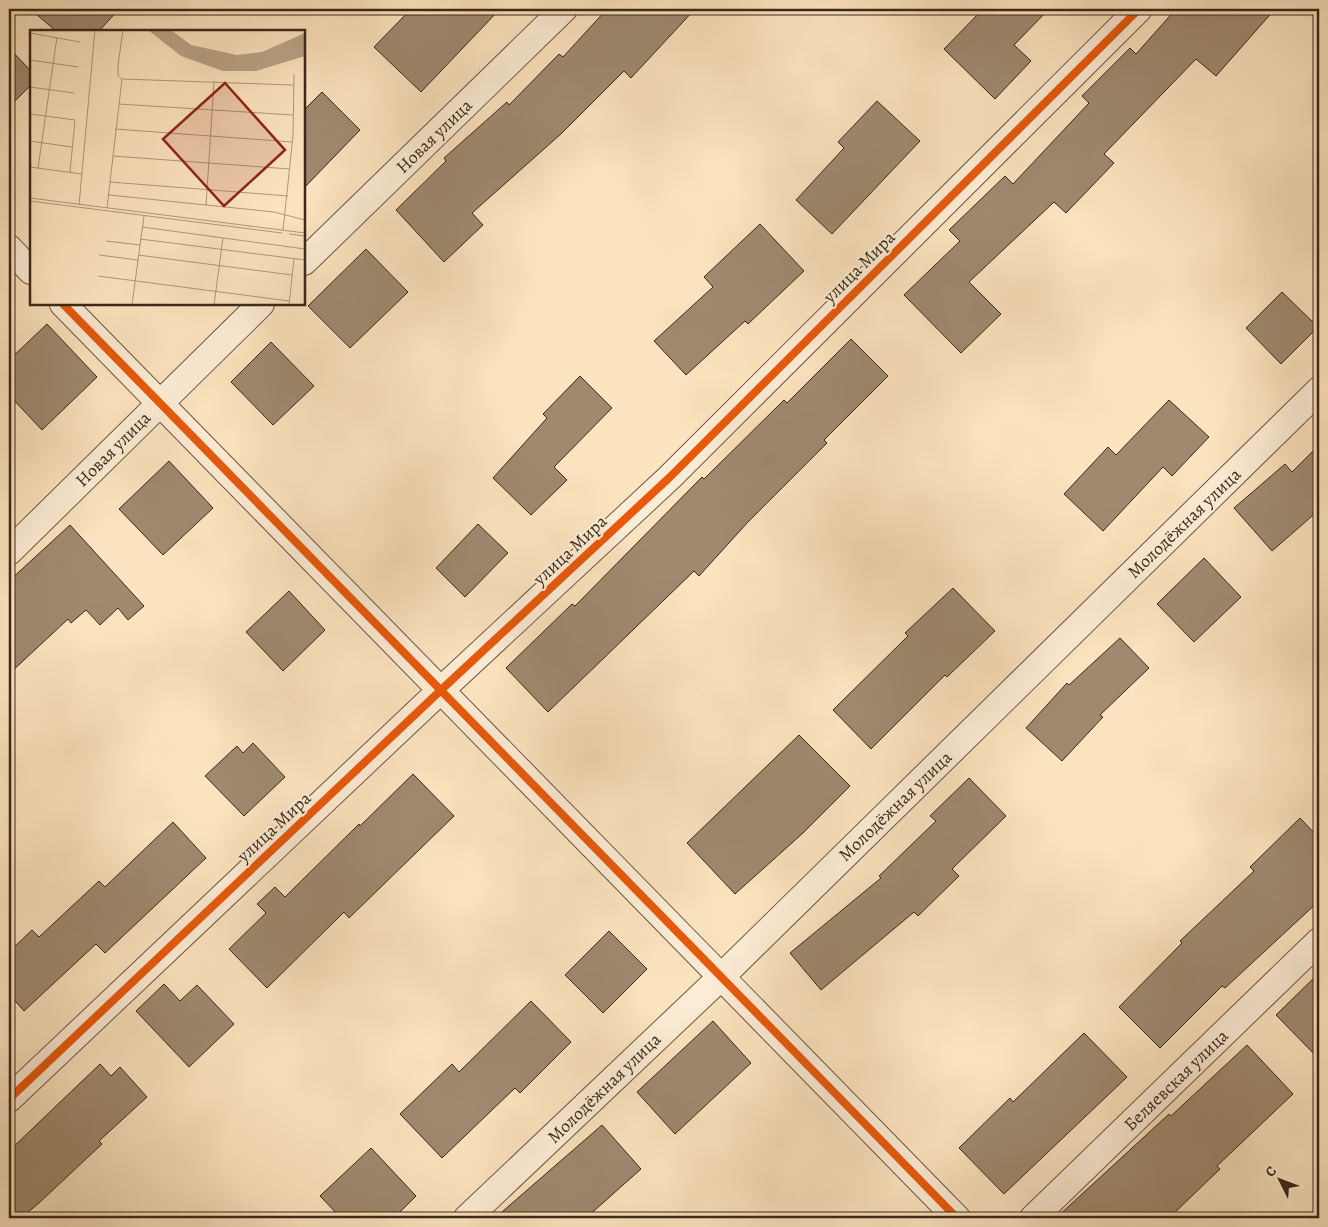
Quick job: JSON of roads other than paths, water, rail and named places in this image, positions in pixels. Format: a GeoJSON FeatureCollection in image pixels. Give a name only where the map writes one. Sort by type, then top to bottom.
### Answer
{"type":"FeatureCollection","features":[{"type":"Feature","properties":{"kind":"street","name":"Новая улица"},"geometry":{"type":"LineString","coordinates":[[305,261],[564,9]]}},
{"type":"Feature","properties":{"kind":"street","name":"улица Мира"},"geometry":{"type":"LineString","coordinates":[[9,1099],[441,690],[670,477],[1138,9]]}},
{"type":"Feature","properties":{"kind":"street"},"geometry":{"type":"LineString","coordinates":[[9,248],[30,270]]}},
{"type":"Feature","properties":{"kind":"street"},"geometry":{"type":"LineString","coordinates":[[64,305],[161,402],[720,978],[956,1218]]}},
{"type":"Feature","properties":{"kind":"street","name":"Новая улица"},"geometry":{"type":"LineString","coordinates":[[9,552],[260,305]]}},
{"type":"Feature","properties":{"kind":"street","name":"Молодёжная улица"},"geometry":{"type":"LineString","coordinates":[[467,1218],[720,978],[1319,390]]}},
{"type":"Feature","properties":{"kind":"street","name":"Беляевская улица"},"geometry":{"type":"LineString","coordinates":[[1034,1218],[1319,941]]}}]}
